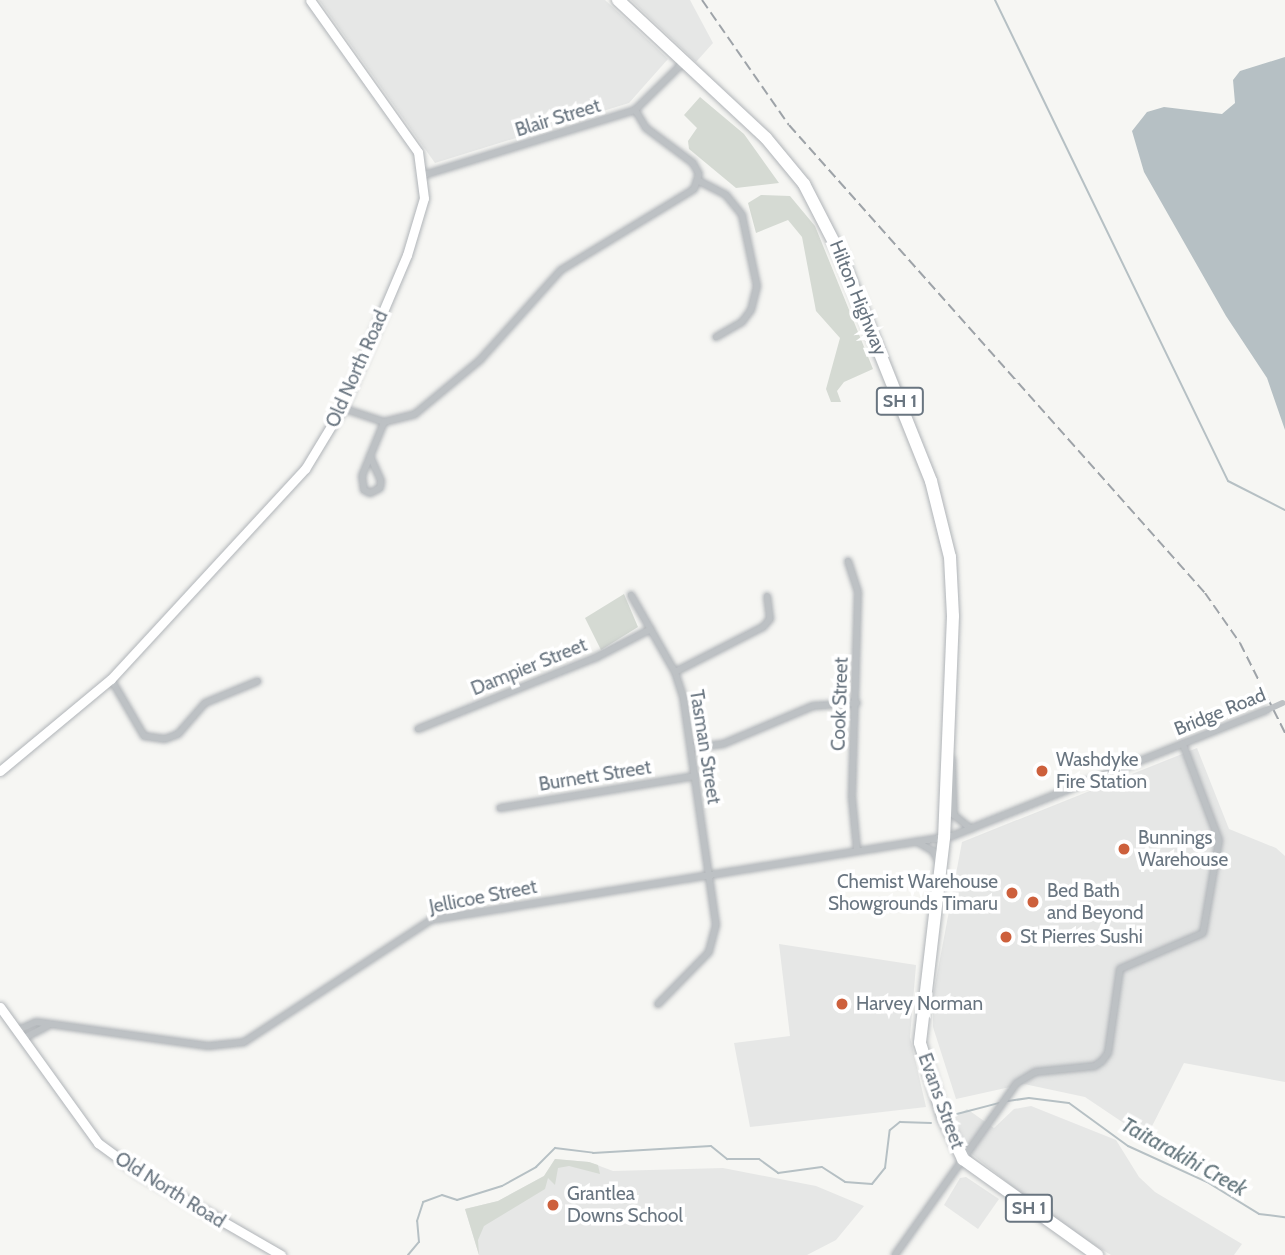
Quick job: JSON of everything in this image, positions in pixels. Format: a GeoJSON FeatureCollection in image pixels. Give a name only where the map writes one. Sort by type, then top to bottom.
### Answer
{"type":"FeatureCollection","features":[{"type":"Feature","properties":{"kind":"highway","name":"Hilton Highway"},"geometry":{"type":"LineString","coordinates":[[618,0],[766,138],[815,202],[841,256],[931,481],[946,538],[952,587],[944,838]]}},
{"type":"Feature","properties":{"kind":"highway","name":"Evans Street"},"geometry":{"type":"LineString","coordinates":[[944,838],[919,1032],[932,1086],[963,1159],[1097,1255]]}},
{"type":"Feature","properties":{"kind":"street","name":"Old North Road"},"geometry":{"type":"LineString","coordinates":[[0,771],[111,679],[305,469],[342,408],[415,235],[422,212],[424,175],[410,136],[310,0]]}},
{"type":"Feature","properties":{"kind":"street","name":"Blair Street"},"geometry":{"type":"LineString","coordinates":[[424,175],[635,110],[684,62]]}},
{"type":"Feature","properties":{"kind":"street"},"geometry":{"type":"LineString","coordinates":[[635,110],[646,128],[693,163],[699,181],[726,195],[741,215],[757,286],[751,310],[743,322],[716,337]]}},
{"type":"Feature","properties":{"kind":"street"},"geometry":{"type":"LineString","coordinates":[[342,408],[384,422],[407,418],[427,405],[481,360],[561,270],[690,193],[699,181]]}},
{"type":"Feature","properties":{"kind":"street"},"geometry":{"type":"LineString","coordinates":[[370,456],[381,481],[380,488],[370,493],[364,490],[362,476],[370,456],[384,422]]}},
{"type":"Feature","properties":{"kind":"street","name":"Cook Street"},"geometry":{"type":"LineString","coordinates":[[848,561],[858,592],[858,703],[852,799],[857,850]]}},
{"type":"Feature","properties":{"kind":"street","name":"Tasman Street"},"geometry":{"type":"LineString","coordinates":[[631,595],[676,672],[691,748],[710,874],[715,940],[709,952],[658,1004]]}},
{"type":"Feature","properties":{"kind":"street"},"geometry":{"type":"LineString","coordinates":[[676,672],[763,627],[770,619],[767,596]]}},
{"type":"Feature","properties":{"kind":"street","name":"Dampier Street"},"geometry":{"type":"LineString","coordinates":[[418,729],[600,656],[651,629]]}},
{"type":"Feature","properties":{"kind":"street"},"geometry":{"type":"LineString","coordinates":[[111,679],[144,736],[165,739],[178,734],[205,704],[258,681]]}},
{"type":"Feature","properties":{"kind":"street"},"geometry":{"type":"LineString","coordinates":[[691,748],[723,744],[813,706],[858,703]]}},
{"type":"Feature","properties":{"kind":"street","name":"Bridge Road"},"geometry":{"type":"LineString","coordinates":[[944,838],[1284,703]]}},
{"type":"Feature","properties":{"kind":"street"},"geometry":{"type":"LineString","coordinates":[[895,1255],[1017,1083],[1035,1072],[1102,1061],[1108,1053],[1120,969],[1203,933],[1207,927],[1219,840],[1183,744]]}},
{"type":"Feature","properties":{"kind":"street"},"geometry":{"type":"LineString","coordinates":[[948,747],[955,771],[954,815],[971,829]]}},
{"type":"Feature","properties":{"kind":"street","name":"Burnett Street"},"geometry":{"type":"LineString","coordinates":[[500,808],[695,776]]}},
{"type":"Feature","properties":{"kind":"street","name":"Jellicoe Street"},"geometry":{"type":"LineString","coordinates":[[19,1035],[31,1023],[229,1045],[244,1041],[431,920],[944,838]]}},
{"type":"Feature","properties":{"kind":"street"},"geometry":{"type":"LineString","coordinates":[[916,842],[933,851],[941,869]]}},
{"type":"Feature","properties":{"kind":"street","name":"Old North Road"},"geometry":{"type":"LineString","coordinates":[[0,1007],[98,1143],[139,1173],[281,1255]]}},
{"type":"Feature","properties":{"kind":"shaded area"},"geometry":{"type":"Polygon","coordinates":[[[319,0],[605,0],[668,59],[629,103],[435,163],[319,0]]]}},
{"type":"Feature","properties":{"kind":"shaded area"},"geometry":{"type":"Polygon","coordinates":[[[631,0],[690,0],[713,43],[696,62],[631,0]]]}},
{"type":"Feature","properties":{"kind":"shaded area"},"geometry":{"type":"Polygon","coordinates":[[[1285,57],[1285,430],[1267,378],[1226,316],[1144,172],[1132,131],[1147,112],[1164,107],[1222,114],[1235,103],[1233,80],[1240,71],[1285,57]]]}},
{"type":"Feature","properties":{"kind":"shaded area"},"geometry":{"type":"Polygon","coordinates":[[[700,97],[744,134],[779,183],[736,188],[689,149],[688,141],[697,128],[684,115],[700,97]]]}},
{"type":"Feature","properties":{"kind":"shaded area"},"geometry":{"type":"Polygon","coordinates":[[[761,195],[790,196],[815,226],[873,369],[844,382],[837,391],[841,402],[831,402],[826,389],[840,338],[816,311],[802,237],[788,220],[756,233],[748,203],[761,195]]]}},
{"type":"Feature","properties":{"kind":"shaded area"},"geometry":{"type":"Polygon","coordinates":[[[624,594],[638,627],[601,650],[585,618],[624,594]]]}},
{"type":"Feature","properties":{"kind":"shaded area"},"geometry":{"type":"Polygon","coordinates":[[[1197,748],[1229,829],[1276,848],[1285,856],[1285,1082],[1184,1063],[1146,1138],[1085,1097],[1024,1084],[956,1099],[933,1027],[933,996],[962,842],[1197,748]]]}},
{"type":"Feature","properties":{"kind":"shaded area"},"geometry":{"type":"Polygon","coordinates":[[[779,944],[916,965],[910,1037],[926,1107],[750,1127],[734,1043],[790,1036],[779,944]]]}},
{"type":"Feature","properties":{"kind":"shaded area"},"geometry":{"type":"Polygon","coordinates":[[[1031,1106],[1116,1140],[1139,1177],[1155,1192],[1242,1244],[1234,1255],[1111,1255],[1054,1220],[972,1154],[951,1120],[967,1109],[994,1128],[1014,1109],[1031,1106]]]}},
{"type":"Feature","properties":{"kind":"shaded area"},"geometry":{"type":"Polygon","coordinates":[[[555,1159],[589,1162],[613,1171],[723,1168],[816,1186],[864,1206],[836,1240],[807,1255],[479,1255],[465,1209],[498,1201],[544,1176],[555,1159]]]}},
{"type":"Feature","properties":{"kind":"shaded area"},"geometry":{"type":"Polygon","coordinates":[[[555,1159],[598,1165],[600,1174],[569,1166],[558,1168],[555,1185],[548,1178],[545,1189],[484,1226],[478,1240],[479,1255],[465,1209],[498,1201],[544,1176],[555,1159]]]}},
{"type":"Feature","properties":{"kind":"shaded area"},"geometry":{"type":"Polygon","coordinates":[[[966,1177],[999,1199],[978,1229],[944,1205],[960,1178],[966,1177]]]}},
{"type":"Feature","properties":{"kind":"waterway"},"geometry":{"type":"LineString","coordinates":[[995,0],[1228,481],[1285,510]]}},
{"type":"Feature","properties":{"kind":"waterway","name":"Taitarakihi Creek"},"geometry":{"type":"LineString","coordinates":[[1008,1101],[1029,1098],[1069,1103],[1128,1146],[1207,1182],[1259,1214],[1285,1217]]}},
{"type":"Feature","properties":{"kind":"waterway","name":"Taitarakihi Creek"},"geometry":{"type":"LineString","coordinates":[[953,1115],[999,1103]]}},
{"type":"Feature","properties":{"kind":"waterway","name":"Taitarakihi Creek"},"geometry":{"type":"LineString","coordinates":[[408,1255],[419,1242],[417,1221],[423,1202],[442,1195],[457,1200],[502,1186],[536,1167],[555,1148],[593,1153],[711,1146],[727,1159],[759,1159],[778,1173],[822,1167],[845,1182],[872,1184],[885,1168],[890,1130],[900,1122],[931,1123]]}},
{"type":"Feature","properties":{"kind":"railway"},"geometry":{"type":"LineString","coordinates":[[702,0],[789,125],[1205,593],[1240,643],[1285,733]]}},
{"type":"Feature","properties":{"kind":"place","name":"Washdyke Fire Station"},"geometry":{"type":"Point","coordinates":[1042,771]}},
{"type":"Feature","properties":{"kind":"place","name":"Bunnings Warehouse"},"geometry":{"type":"Point","coordinates":[1124,849]}},
{"type":"Feature","properties":{"kind":"place","name":"Chemist Warehouse Showgrounds Timaru"},"geometry":{"type":"Point","coordinates":[1012,893]}},
{"type":"Feature","properties":{"kind":"place","name":"Bed Bath and Beyond"},"geometry":{"type":"Point","coordinates":[1033,902]}},
{"type":"Feature","properties":{"kind":"place","name":"St Pierres Sushi"},"geometry":{"type":"Point","coordinates":[1006,937]}},
{"type":"Feature","properties":{"kind":"place","name":"Harvey Norman"},"geometry":{"type":"Point","coordinates":[842,1004]}},
{"type":"Feature","properties":{"kind":"place","name":"Grantlea Downs School"},"geometry":{"type":"Point","coordinates":[553,1205]}}]}
